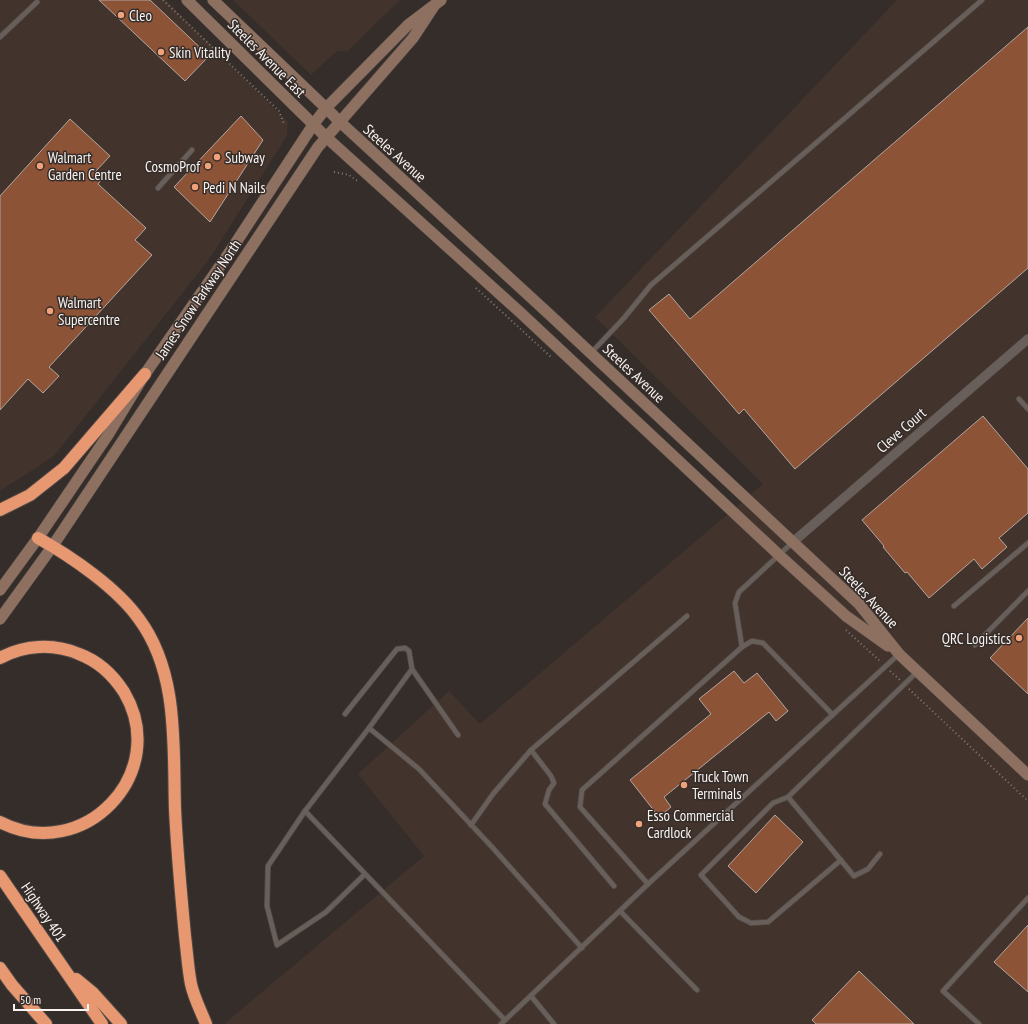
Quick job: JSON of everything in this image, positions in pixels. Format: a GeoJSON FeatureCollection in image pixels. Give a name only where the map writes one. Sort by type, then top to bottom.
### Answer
{"type":"FeatureCollection","features":[{"type":"Feature","properties":{"kind":"highway"},"geometry":{"type":"LineString","coordinates":[[0,510],[30,495],[64,468],[145,374]]}},
{"type":"Feature","properties":{"kind":"highway"},"geometry":{"type":"LineString","coordinates":[[38,538],[106,584],[124,600],[140,619],[152,639],[163,668],[170,703],[180,893],[191,986],[206,1024]]}},
{"type":"Feature","properties":{"kind":"highway"},"geometry":{"type":"LineString","coordinates":[[0,658],[23,649],[43,647],[68,650],[92,660],[108,672],[121,688],[134,716],[137,736],[133,766],[125,785],[113,802],[94,818],[71,829],[51,833],[36,833],[20,830],[0,822]]}},
{"type":"Feature","properties":{"kind":"highway","name":"Highway 401"},"geometry":{"type":"LineString","coordinates":[[0,876],[62,967]]}},
{"type":"Feature","properties":{"kind":"highway"},"geometry":{"type":"LineString","coordinates":[[62,967],[102,1024]]}},
{"type":"Feature","properties":{"kind":"highway"},"geometry":{"type":"LineString","coordinates":[[62,967],[93,993],[121,1024]]}},
{"type":"Feature","properties":{"kind":"highway"},"geometry":{"type":"LineString","coordinates":[[0,968],[12,985],[46,1024]]}},
{"type":"Feature","properties":{"kind":"main road","name":"Steeles Avenue East"},"geometry":{"type":"LineString","coordinates":[[187,0],[326,137]]}},
{"type":"Feature","properties":{"kind":"main road","name":"Steeles Avenue East"},"geometry":{"type":"LineString","coordinates":[[213,0],[339,122]]}},
{"type":"Feature","properties":{"kind":"main road","name":"James Snow Parkway North"},"geometry":{"type":"LineString","coordinates":[[0,590],[38,538],[108,435],[145,374],[229,253],[313,125],[326,108],[408,25],[437,3]]}},
{"type":"Feature","properties":{"kind":"main road","name":"James Snow Parkway North"},"geometry":{"type":"LineString","coordinates":[[0,619],[52,547],[318,146],[413,38],[437,3]]}},
{"type":"Feature","properties":{"kind":"main road","name":"Steeles Avenue"},"geometry":{"type":"LineString","coordinates":[[339,122],[591,353],[859,604],[899,654]]}},
{"type":"Feature","properties":{"kind":"main road","name":"Steeles Avenue"},"geometry":{"type":"LineString","coordinates":[[326,137],[528,320],[846,616],[899,654],[1028,776]]}},
{"type":"Feature","properties":{"kind":"street","name":"Cleve Court"},"geometry":{"type":"LineString","coordinates":[[793,542],[1028,339]]}},
{"type":"Feature","properties":{"kind":"lane"},"geometry":{"type":"LineString","coordinates":[[591,353],[624,318],[651,285],[982,0]]}},
{"type":"Feature","properties":{"kind":"lane"},"geometry":{"type":"LineString","coordinates":[[0,37],[37,2]]}},
{"type":"Feature","properties":{"kind":"lane"},"geometry":{"type":"LineString","coordinates":[[158,188],[192,150]]}},
{"type":"Feature","properties":{"kind":"lane"},"geometry":{"type":"LineString","coordinates":[[1019,399],[1028,409]]}},
{"type":"Feature","properties":{"kind":"lane"},"geometry":{"type":"LineString","coordinates":[[742,647],[736,603],[739,592],[793,542]]}},
{"type":"Feature","properties":{"kind":"lane"},"geometry":{"type":"LineString","coordinates":[[954,606],[1028,543]]}},
{"type":"Feature","properties":{"kind":"lane"},"geometry":{"type":"LineString","coordinates":[[975,645],[1028,591]]}},
{"type":"Feature","properties":{"kind":"lane"},"geometry":{"type":"LineString","coordinates":[[472,824],[493,794],[531,750],[687,616]]}},
{"type":"Feature","properties":{"kind":"lane"},"geometry":{"type":"LineString","coordinates":[[648,884],[580,807],[582,790],[742,647],[752,641],[763,643],[833,715]]}},
{"type":"Feature","properties":{"kind":"lane"},"geometry":{"type":"LineString","coordinates":[[345,714],[397,649],[405,648],[409,651],[412,669],[458,735]]}},
{"type":"Feature","properties":{"kind":"lane"},"geometry":{"type":"LineString","coordinates":[[501,1024],[648,884],[899,654]]}},
{"type":"Feature","properties":{"kind":"lane"},"geometry":{"type":"LineString","coordinates":[[365,874],[326,912],[277,945],[267,906],[268,866],[305,811],[412,669]]}},
{"type":"Feature","properties":{"kind":"lane"},"geometry":{"type":"LineString","coordinates":[[840,860],[768,922],[751,923],[739,917],[701,876],[773,803],[788,797],[918,671]]}},
{"type":"Feature","properties":{"kind":"lane"},"geometry":{"type":"LineString","coordinates":[[369,728],[419,769],[472,824],[582,948]]}},
{"type":"Feature","properties":{"kind":"lane"},"geometry":{"type":"LineString","coordinates":[[531,750],[551,776],[554,783],[549,790],[545,804],[614,886]]}},
{"type":"Feature","properties":{"kind":"lane"},"geometry":{"type":"LineString","coordinates":[[788,797],[854,876],[868,869],[880,854]]}},
{"type":"Feature","properties":{"kind":"lane"},"geometry":{"type":"LineString","coordinates":[[305,811],[505,1020]]}},
{"type":"Feature","properties":{"kind":"lane"},"geometry":{"type":"LineString","coordinates":[[979,1024],[943,991],[1028,898]]}},
{"type":"Feature","properties":{"kind":"lane"},"geometry":{"type":"LineString","coordinates":[[620,911],[697,990]]}},
{"type":"Feature","properties":{"kind":"lane"},"geometry":{"type":"LineString","coordinates":[[531,996],[554,1024]]}},
{"type":"Feature","properties":{"kind":"path"},"geometry":{"type":"LineString","coordinates":[[163,0],[279,111],[284,124]]}},
{"type":"Feature","properties":{"kind":"shaded area"},"geometry":{"type":"Polygon","coordinates":[[[0,0],[166,0],[288,122],[287,136],[210,258],[54,456],[0,491],[0,0]]]}},
{"type":"Feature","properties":{"kind":"shaded area"},"geometry":{"type":"Polygon","coordinates":[[[233,0],[400,0],[348,51],[337,51],[311,75],[233,0]]]}},
{"type":"Feature","properties":{"kind":"shaded area"},"geometry":{"type":"Polygon","coordinates":[[[897,0],[1028,0],[1028,1024],[224,1024],[424,856],[358,774],[449,691],[480,724],[763,484],[595,317],[897,0]]]}},
{"type":"Feature","properties":{"kind":"building"},"geometry":{"type":"Polygon","coordinates":[[[99,0],[150,0],[209,56],[185,81],[99,0]]]}},
{"type":"Feature","properties":{"kind":"building"},"geometry":{"type":"Polygon","coordinates":[[[1028,27],[1028,268],[795,469],[744,409],[739,414],[649,310],[669,294],[690,319],[1028,27]]]}},
{"type":"Feature","properties":{"kind":"building"},"geometry":{"type":"Polygon","coordinates":[[[241,116],[263,140],[210,222],[174,187],[241,116]]]}},
{"type":"Feature","properties":{"kind":"building","name":"Walmart Supercentre"},"geometry":{"type":"Polygon","coordinates":[[[70,119],[110,156],[95,172],[102,179],[98,184],[146,228],[135,240],[152,255],[49,367],[59,376],[43,393],[28,379],[0,410],[0,196],[70,119]]]}},
{"type":"Feature","properties":{"kind":"building"},"geometry":{"type":"Polygon","coordinates":[[[983,416],[1028,469],[1028,513],[999,538],[1007,547],[982,569],[974,559],[929,598],[907,572],[905,573],[862,520],[983,416]]]}},
{"type":"Feature","properties":{"kind":"building","name":"QRC Logistics"},"geometry":{"type":"Polygon","coordinates":[[[1028,618],[1028,694],[990,658],[1028,618]]]}},
{"type":"Feature","properties":{"kind":"building"},"geometry":{"type":"Polygon","coordinates":[[[734,671],[744,683],[757,673],[788,711],[776,721],[769,712],[664,797],[671,807],[659,817],[630,780],[711,714],[699,699],[734,671]]]}},
{"type":"Feature","properties":{"kind":"building"},"geometry":{"type":"Polygon","coordinates":[[[775,815],[803,842],[756,893],[728,866],[775,815]]]}},
{"type":"Feature","properties":{"kind":"building"},"geometry":{"type":"Polygon","coordinates":[[[1028,925],[1028,992],[994,962],[1028,925]]]}},
{"type":"Feature","properties":{"kind":"building"},"geometry":{"type":"Polygon","coordinates":[[[859,971],[914,1024],[816,1024],[812,1020],[859,971]]]}},
{"type":"Feature","properties":{"kind":"place","name":"Cleo"},"geometry":{"type":"Point","coordinates":[121,15]}},
{"type":"Feature","properties":{"kind":"place","name":"Skin Vitality"},"geometry":{"type":"Point","coordinates":[161,52]}},
{"type":"Feature","properties":{"kind":"place","name":"Subway"},"geometry":{"type":"Point","coordinates":[217,157]}},
{"type":"Feature","properties":{"kind":"place","name":"Walmart Garden Centre"},"geometry":{"type":"Point","coordinates":[40,166]}},
{"type":"Feature","properties":{"kind":"place","name":"CosmoProf"},"geometry":{"type":"Point","coordinates":[208,166]}},
{"type":"Feature","properties":{"kind":"place","name":"Pedi N Nails"},"geometry":{"type":"Point","coordinates":[195,187]}},
{"type":"Feature","properties":{"kind":"place","name":"Walmart Supercentre"},"geometry":{"type":"Point","coordinates":[50,311]}},
{"type":"Feature","properties":{"kind":"place","name":"QRC Logistics"},"geometry":{"type":"Point","coordinates":[1019,638]}},
{"type":"Feature","properties":{"kind":"place","name":"Truck Town Terminals"},"geometry":{"type":"Point","coordinates":[684,785]}},
{"type":"Feature","properties":{"kind":"place","name":"Esso Commercial Cardlock"},"geometry":{"type":"Point","coordinates":[639,824]}}]}
